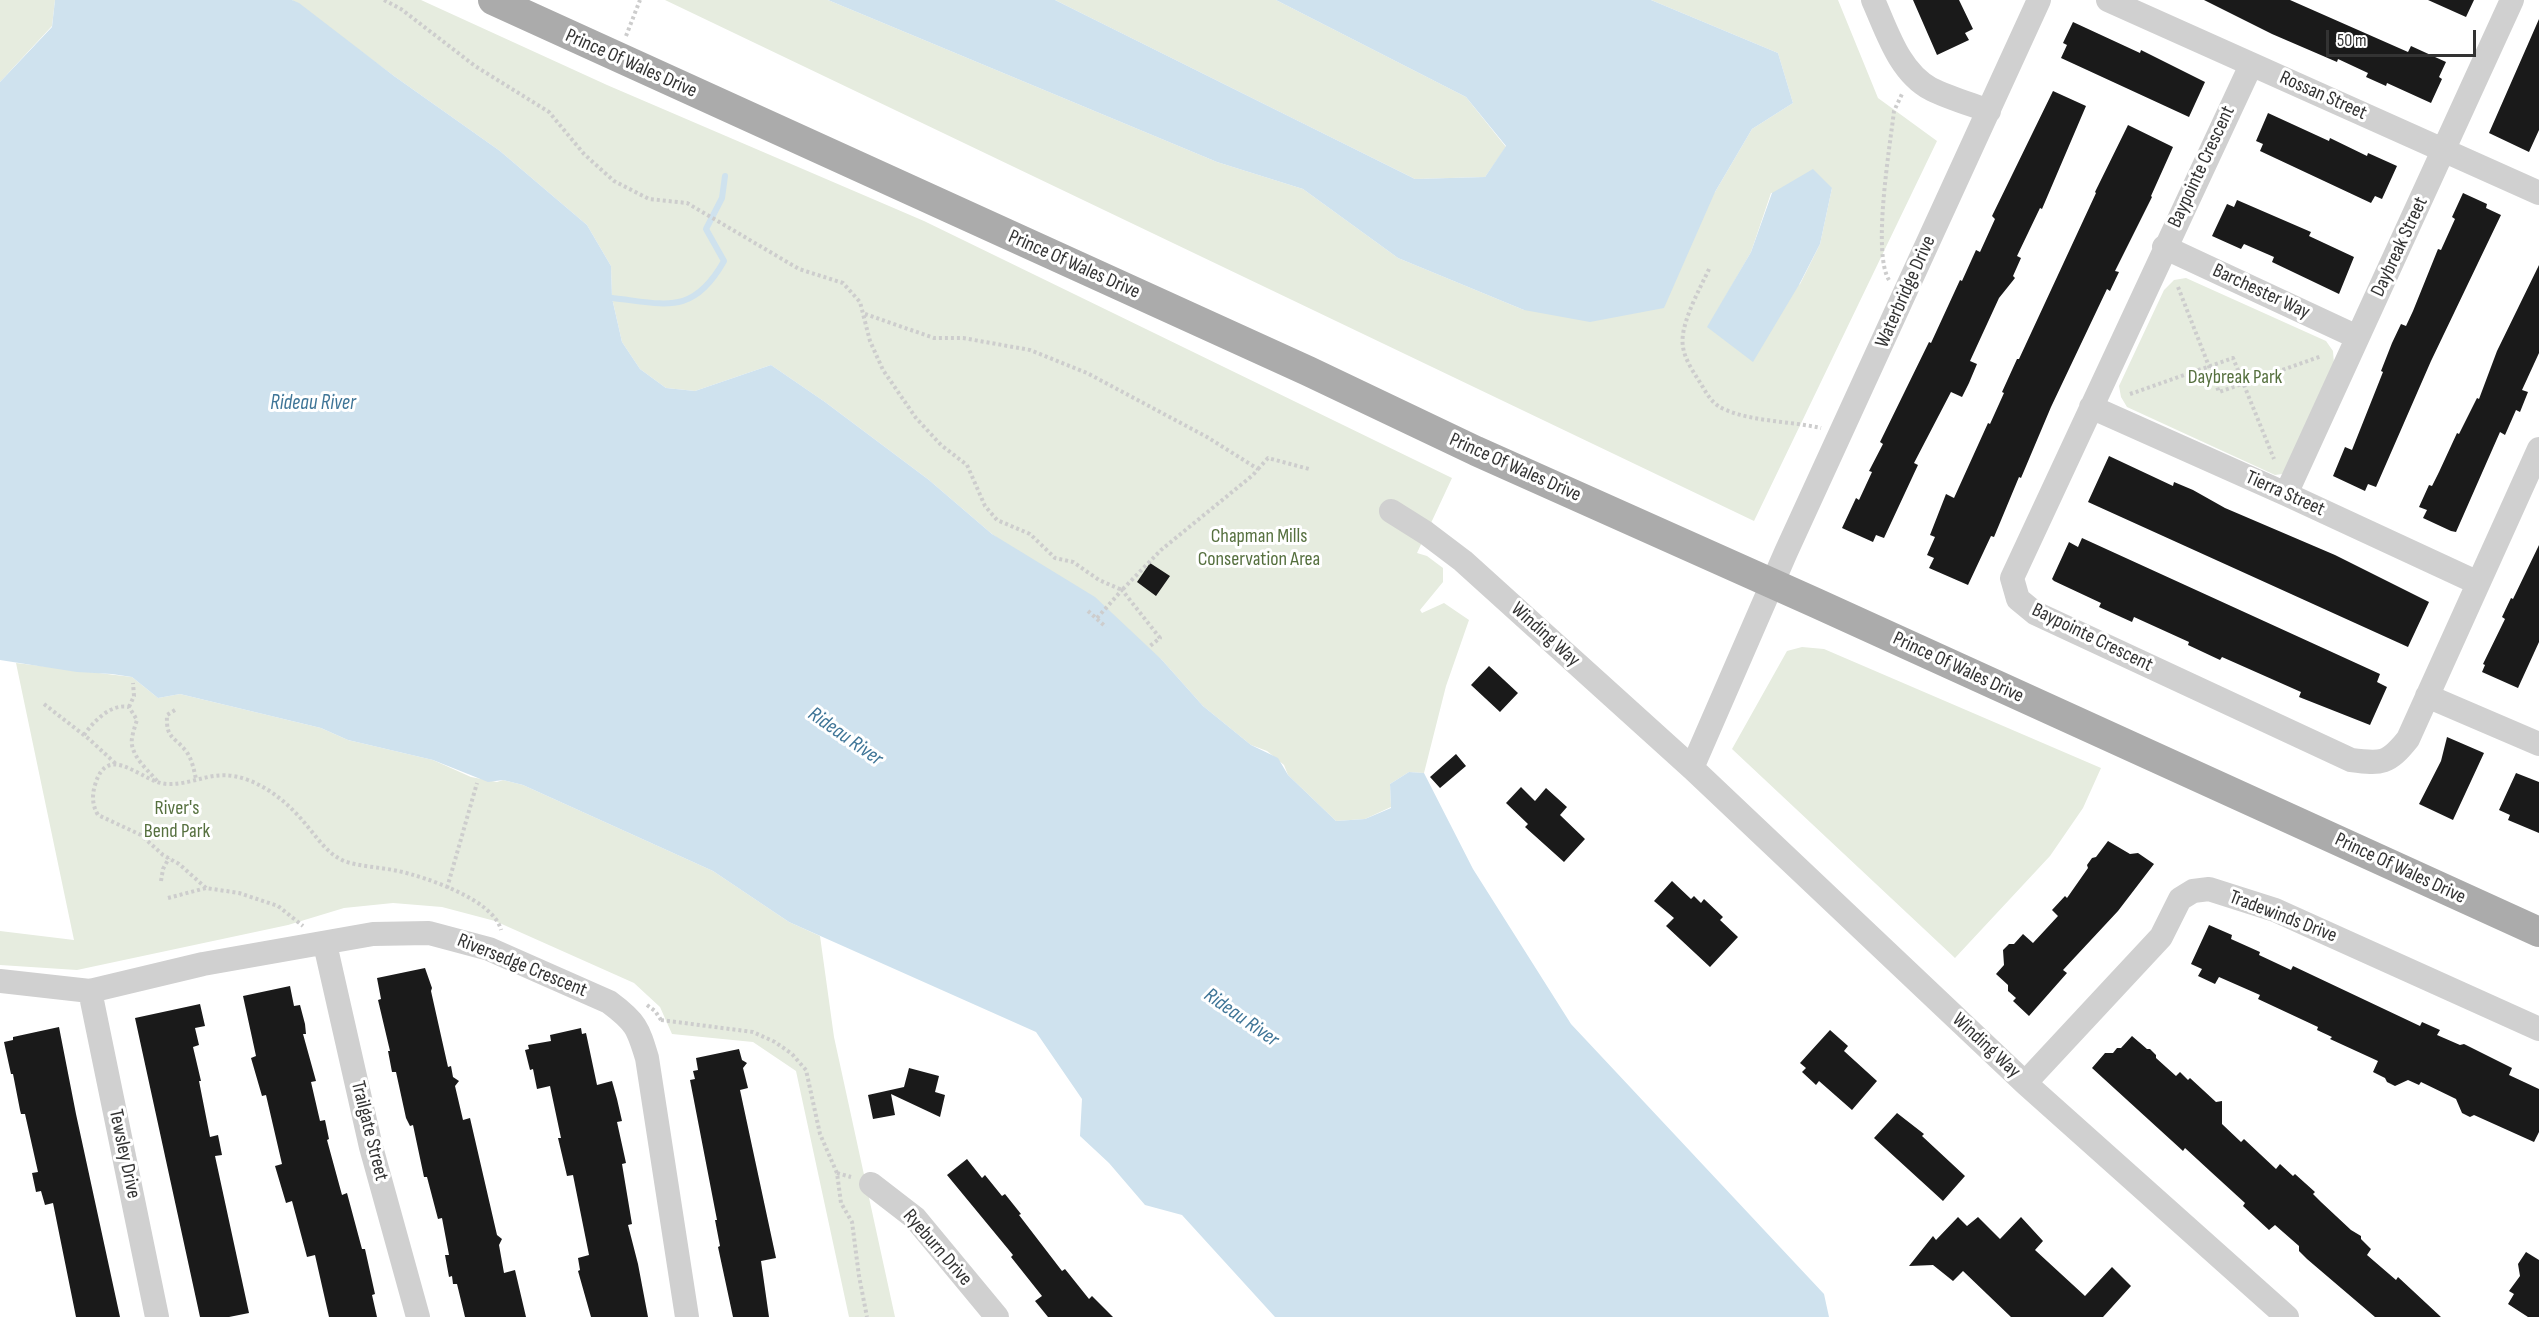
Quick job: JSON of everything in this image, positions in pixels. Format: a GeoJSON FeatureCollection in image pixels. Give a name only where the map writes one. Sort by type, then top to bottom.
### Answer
{"type":"FeatureCollection","features":[{"type":"Feature","properties":{"kind":"main road","name":"Prince Of Wales Drive"},"geometry":{"type":"LineString","coordinates":[[493,0],[1286,361],[1476,451],[2539,932]]}},
{"type":"Feature","properties":{"kind":"street"},"geometry":{"type":"LineString","coordinates":[[1873,0],[1896,53],[1911,74],[1930,88],[1989,111]]}},
{"type":"Feature","properties":{"kind":"street","name":"Waterbridge Drive"},"geometry":{"type":"LineString","coordinates":[[1772,583],[2039,0]]}},
{"type":"Feature","properties":{"kind":"street","name":"Rossan Street"},"geometry":{"type":"LineString","coordinates":[[2108,0],[2539,193]]}},
{"type":"Feature","properties":{"kind":"street","name":"Daybreak Street"},"geometry":{"type":"LineString","coordinates":[[2286,494],[2357,337],[2446,150],[2512,0]]}},
{"type":"Feature","properties":{"kind":"street","name":"Baypointe Crescent"},"geometry":{"type":"LineString","coordinates":[[2251,64],[2012,578],[2018,599],[2035,613],[2351,760],[2379,764],[2394,756],[2408,739],[2539,449]]}},
{"type":"Feature","properties":{"kind":"street","name":"Barchester Way"},"geometry":{"type":"LineString","coordinates":[[2164,247],[2357,337]]}},
{"type":"Feature","properties":{"kind":"street","name":"Tierra Street"},"geometry":{"type":"LineString","coordinates":[[2091,407],[2478,583]]}},
{"type":"Feature","properties":{"kind":"street","name":"Winding Way"},"geometry":{"type":"LineString","coordinates":[[1391,511],[1426,533],[1463,561],[1692,768],[2025,1083],[2286,1317]]}},
{"type":"Feature","properties":{"kind":"street"},"geometry":{"type":"LineString","coordinates":[[1692,768],[1772,583]]}},
{"type":"Feature","properties":{"kind":"street"},"geometry":{"type":"LineString","coordinates":[[2427,696],[2539,744]]}},
{"type":"Feature","properties":{"kind":"street","name":"Tradewinds Drive"},"geometry":{"type":"LineString","coordinates":[[2025,1083],[2161,937],[2180,899],[2193,891],[2209,890],[2275,910],[2539,1029]]}},
{"type":"Feature","properties":{"kind":"street","name":"Riversedge Crescent"},"geometry":{"type":"LineString","coordinates":[[0,981],[90,991],[203,964],[373,934],[429,933],[462,940],[508,957],[609,1002],[638,1028]]}},
{"type":"Feature","properties":{"kind":"street","name":"Trailgate Street"},"geometry":{"type":"LineString","coordinates":[[319,945],[418,1317]]}},
{"type":"Feature","properties":{"kind":"street","name":"Tewsley Drive"},"geometry":{"type":"LineString","coordinates":[[90,991],[157,1317]]}},
{"type":"Feature","properties":{"kind":"street"},"geometry":{"type":"LineString","coordinates":[[638,1028],[647,1058],[687,1317]]}},
{"type":"Feature","properties":{"kind":"street","name":"Ryeburn Drive"},"geometry":{"type":"LineString","coordinates":[[871,1184],[915,1218],[997,1317]]}},
{"type":"Feature","properties":{"kind":"path"},"geometry":{"type":"LineString","coordinates":[[384,0],[401,9],[475,66],[549,112],[584,154],[614,182],[649,199],[687,202],[799,269],[843,283],[860,302],[865,314],[870,341],[883,370],[916,418],[941,445],[967,465],[985,506],[997,520],[1030,534],[1055,558],[1073,562],[1099,580],[1122,590],[1160,638],[1150,646]]}},
{"type":"Feature","properties":{"kind":"path"},"geometry":{"type":"LineString","coordinates":[[618,58],[640,0]]}},
{"type":"Feature","properties":{"kind":"path"},"geometry":{"type":"LineString","coordinates":[[1902,301],[1885,273],[1880,241],[1894,111],[1911,74]]}},
{"type":"Feature","properties":{"kind":"path"},"geometry":{"type":"LineString","coordinates":[[1709,269],[1689,316],[1682,340],[1683,349],[1693,372],[1713,404],[1737,414],[1842,433]]}},
{"type":"Feature","properties":{"kind":"path"},"geometry":{"type":"LineString","coordinates":[[2178,287],[2219,392],[2322,356]]}},
{"type":"Feature","properties":{"kind":"path"},"geometry":{"type":"LineString","coordinates":[[865,314],[934,338],[963,338],[1030,350],[1087,373],[1207,437],[1258,469]]}},
{"type":"Feature","properties":{"kind":"path"},"geometry":{"type":"LineString","coordinates":[[2130,394],[2233,358],[2274,459]]}},
{"type":"Feature","properties":{"kind":"path"},"geometry":{"type":"LineString","coordinates":[[1097,618],[1172,541],[1253,476],[1268,458],[1309,469]]}},
{"type":"Feature","properties":{"kind":"path"},"geometry":{"type":"LineString","coordinates":[[1088,611],[1106,627]]}},
{"type":"Feature","properties":{"kind":"path"},"geometry":{"type":"LineString","coordinates":[[129,707],[134,696],[133,682]]}},
{"type":"Feature","properties":{"kind":"path"},"geometry":{"type":"LineString","coordinates":[[44,704],[117,764],[159,783],[174,784],[219,775],[248,780],[276,795],[294,811],[317,840],[342,860],[399,871],[473,900],[496,918],[508,957]]}},
{"type":"Feature","properties":{"kind":"path"},"geometry":{"type":"LineString","coordinates":[[84,735],[102,715],[122,706],[129,707]]}},
{"type":"Feature","properties":{"kind":"path"},"geometry":{"type":"LineString","coordinates":[[129,707],[137,720],[131,740],[133,749],[140,762],[159,783]]}},
{"type":"Feature","properties":{"kind":"path"},"geometry":{"type":"LineString","coordinates":[[175,710],[167,715],[167,728],[172,740],[188,754],[196,779]]}},
{"type":"Feature","properties":{"kind":"path"},"geometry":{"type":"LineString","coordinates":[[117,764],[105,768],[100,773],[93,796],[94,809],[102,819],[141,835],[206,888]]}},
{"type":"Feature","properties":{"kind":"path"},"geometry":{"type":"LineString","coordinates":[[447,888],[477,783]]}},
{"type":"Feature","properties":{"kind":"path"},"geometry":{"type":"LineString","coordinates":[[161,881],[163,869],[169,858]]}},
{"type":"Feature","properties":{"kind":"path"},"geometry":{"type":"LineString","coordinates":[[168,898],[206,888],[239,893],[278,906],[304,927],[319,945]]}},
{"type":"Feature","properties":{"kind":"path"},"geometry":{"type":"LineString","coordinates":[[638,1028],[661,1020],[753,1032],[775,1042],[799,1061],[806,1070],[820,1134],[837,1173],[841,1203],[852,1222],[867,1317]]}},
{"type":"Feature","properties":{"kind":"green space"},"geometry":{"type":"Polygon","coordinates":[[[0,0],[55,0],[52,26],[0,82],[0,0]]]}},
{"type":"Feature","properties":{"kind":"green space","name":"Chapman Mills Conservation Area"},"geometry":{"type":"Polygon","coordinates":[[[292,0],[421,0],[607,85],[924,221],[1452,478],[1417,553],[1427,556],[1443,568],[1443,582],[1420,610],[1422,613],[1444,603],[1469,620],[1446,686],[1424,773],[1409,772],[1390,784],[1391,807],[1365,819],[1336,821],[1288,775],[1284,765],[1267,751],[1251,745],[1203,706],[1162,660],[992,534],[929,480],[825,402],[771,365],[695,391],[666,388],[640,369],[622,342],[612,298],[611,266],[587,225],[500,151],[292,0]]]}},
{"type":"Feature","properties":{"kind":"green space"},"geometry":{"type":"Polygon","coordinates":[[[665,0],[828,0],[1217,162],[1303,189],[1398,258],[1524,310],[1715,192],[1752,129],[1793,103],[1778,53],[1651,0],[1838,0],[1878,98],[1937,141],[1754,521],[665,0]],[[1832,188],[1771,193],[1751,252],[1708,327],[1800,284],[1820,244],[1832,188]]]}},
{"type":"Feature","properties":{"kind":"green space"},"geometry":{"type":"Polygon","coordinates":[[[1055,0],[1276,0],[1466,97],[1506,147],[1485,177],[1415,179],[1055,0]]]}},
{"type":"Feature","properties":{"kind":"green space","name":"Daybreak Park"},"geometry":{"type":"Polygon","coordinates":[[[2186,278],[2326,341],[2333,351],[2334,364],[2282,474],[2275,475],[2127,407],[2121,397],[2119,386],[2164,290],[2174,280],[2186,278]]]}},
{"type":"Feature","properties":{"kind":"green space"},"geometry":{"type":"Polygon","coordinates":[[[1802,647],[1824,649],[2101,768],[2083,808],[2050,856],[1955,958],[1732,749],[1787,651],[1802,647]]]}},
{"type":"Feature","properties":{"kind":"green space","name":"River's Bend Park"},"geometry":{"type":"Polygon","coordinates":[[[16,663],[132,677],[158,698],[180,694],[321,728],[348,740],[433,760],[471,777],[497,782],[503,780],[523,785],[713,871],[789,922],[820,936],[834,1037],[895,1317],[849,1317],[796,1071],[753,1042],[672,1034],[660,1007],[634,983],[495,921],[442,907],[393,903],[344,908],[288,925],[77,970],[0,965],[0,931],[74,940],[16,663]]]}},
{"type":"Feature","properties":{"kind":"water","name":"Rideau River"},"geometry":{"type":"Polygon","coordinates":[[[55,0],[292,0],[299,3],[394,76],[500,151],[587,225],[611,266],[612,298],[622,342],[640,369],[666,388],[695,391],[771,365],[825,402],[929,480],[992,534],[1095,597],[1162,660],[1203,706],[1251,745],[1278,758],[1288,775],[1336,821],[1365,819],[1391,808],[1390,784],[1409,772],[1424,773],[1473,869],[1571,1024],[1824,1294],[1829,1317],[1275,1317],[1182,1215],[1145,1205],[1109,1163],[1080,1136],[1082,1099],[1036,1032],[789,922],[713,871],[523,785],[503,780],[488,782],[433,760],[348,740],[321,728],[180,694],[158,698],[132,677],[77,672],[0,660],[0,82],[52,27],[55,0]]]}},
{"type":"Feature","properties":{"kind":"water"},"geometry":{"type":"Polygon","coordinates":[[[828,0],[1055,0],[1415,179],[1485,177],[1506,146],[1466,97],[1276,0],[1651,0],[1778,53],[1793,103],[1752,129],[1715,192],[1664,308],[1590,322],[1524,310],[1398,258],[1303,189],[1217,162],[828,0]]]}},
{"type":"Feature","properties":{"kind":"water"},"geometry":{"type":"Polygon","coordinates":[[[1813,169],[1832,188],[1820,244],[1800,283],[1753,362],[1707,327],[1751,252],[1772,193],[1813,169]]]}},
{"type":"Feature","properties":{"kind":"building"},"geometry":{"type":"Polygon","coordinates":[[[1913,0],[1959,0],[1973,29],[1965,33],[1969,40],[1937,55],[1913,0]]]}},
{"type":"Feature","properties":{"kind":"building"},"geometry":{"type":"Polygon","coordinates":[[[2204,0],[2290,0],[2408,52],[2411,46],[2446,62],[2439,77],[2442,79],[2431,103],[2387,83],[2386,86],[2366,77],[2368,73],[2272,34],[2204,0]]]}},
{"type":"Feature","properties":{"kind":"building"},"geometry":{"type":"Polygon","coordinates":[[[2428,0],[2474,0],[2466,17],[2428,0]]]}},
{"type":"Feature","properties":{"kind":"building"},"geometry":{"type":"Polygon","coordinates":[[[2539,19],[2539,130],[2529,152],[2489,133],[2539,19]]]}},
{"type":"Feature","properties":{"kind":"building"},"geometry":{"type":"Polygon","coordinates":[[[2073,22],[2140,53],[2141,50],[2205,82],[2189,117],[2061,58],[2067,45],[2063,43],[2073,22]]]}},
{"type":"Feature","properties":{"kind":"building"},"geometry":{"type":"Polygon","coordinates":[[[2053,91],[2086,106],[2042,209],[2040,208],[2017,256],[2021,258],[2013,276],[2015,278],[1999,298],[1970,361],[1977,364],[1969,383],[1962,397],[1951,392],[1914,463],[1918,465],[1884,538],[1876,535],[1873,542],[1842,528],[1856,498],[1859,500],[1872,472],[1869,471],[1883,444],[1880,442],[1929,342],[1931,343],[1960,280],[1962,281],[1976,250],[1980,252],[1995,219],[1992,216],[2053,91]]]}},
{"type":"Feature","properties":{"kind":"building"},"geometry":{"type":"Polygon","coordinates":[[[2268,113],[2329,141],[2330,138],[2367,156],[2368,153],[2397,166],[2382,199],[2375,196],[2371,203],[2260,151],[2263,144],[2256,141],[2268,113]]]}},
{"type":"Feature","properties":{"kind":"building"},"geometry":{"type":"Polygon","coordinates":[[[2128,125],[2173,147],[2152,197],[2115,271],[2119,272],[2110,291],[2107,289],[2051,407],[2021,478],[2019,477],[1994,537],[1991,536],[1968,585],[1929,568],[1934,558],[1927,555],[1935,537],[1930,535],[1946,494],[1954,498],[1988,423],[1990,424],[2017,359],[2019,359],[2128,125]]]}},
{"type":"Feature","properties":{"kind":"building"},"geometry":{"type":"Polygon","coordinates":[[[2463,193],[2487,204],[2486,208],[2501,215],[2431,361],[2376,487],[2368,484],[2365,491],[2333,476],[2345,447],[2352,450],[2392,343],[2401,324],[2406,326],[2438,249],[2441,250],[2455,219],[2452,217],[2463,193]]]}},
{"type":"Feature","properties":{"kind":"building"},"geometry":{"type":"Polygon","coordinates":[[[2237,200],[2311,232],[2309,236],[2354,257],[2339,294],[2272,262],[2274,257],[2244,244],[2241,249],[2212,236],[2227,204],[2234,207],[2237,200]]]}},
{"type":"Feature","properties":{"kind":"building"},"geometry":{"type":"Polygon","coordinates":[[[2539,265],[2539,353],[2522,390],[2528,392],[2520,412],[2516,410],[2505,435],[2500,432],[2456,532],[2451,531],[2423,518],[2427,510],[2419,507],[2429,485],[2432,486],[2457,433],[2459,434],[2477,398],[2479,399],[2497,351],[2539,265]]]}},
{"type":"Feature","properties":{"kind":"building"},"geometry":{"type":"Polygon","coordinates":[[[2109,456],[2173,486],[2174,482],[2193,490],[2225,508],[2335,555],[2429,602],[2408,647],[2088,502],[2109,456]]]}},
{"type":"Feature","properties":{"kind":"building"},"geometry":{"type":"Polygon","coordinates":[[[2082,538],[2380,674],[2377,682],[2387,687],[2370,725],[2299,697],[2301,692],[2222,657],[2220,660],[2188,645],[2189,642],[2134,617],[2132,622],[2099,607],[2101,603],[2054,581],[2052,579],[2069,542],[2078,547],[2082,538]]]}},
{"type":"Feature","properties":{"kind":"building"},"geometry":{"type":"Polygon","coordinates":[[[2539,545],[2539,642],[2518,688],[2482,672],[2485,665],[2483,664],[2505,619],[2502,617],[2539,545]]]}},
{"type":"Feature","properties":{"kind":"building"},"geometry":{"type":"Polygon","coordinates":[[[1150,563],[1170,576],[1156,596],[1137,582],[1150,563]]]}},
{"type":"Feature","properties":{"kind":"building"},"geometry":{"type":"Polygon","coordinates":[[[1489,666],[1518,693],[1500,712],[1471,685],[1489,666]]]}},
{"type":"Feature","properties":{"kind":"building"},"geometry":{"type":"Polygon","coordinates":[[[2447,737],[2484,753],[2453,820],[2419,804],[2441,761],[2447,737]]]}},
{"type":"Feature","properties":{"kind":"building"},"geometry":{"type":"Polygon","coordinates":[[[1456,754],[1466,766],[1440,788],[1430,777],[1456,754]]]}},
{"type":"Feature","properties":{"kind":"building"},"geometry":{"type":"Polygon","coordinates":[[[2516,773],[2539,782],[2539,833],[2508,820],[2510,815],[2499,810],[2516,773]]]}},
{"type":"Feature","properties":{"kind":"building"},"geometry":{"type":"Polygon","coordinates":[[[1521,787],[1535,801],[1546,788],[1567,807],[1560,815],[1585,839],[1564,862],[1525,827],[1528,824],[1506,803],[1521,787]]]}},
{"type":"Feature","properties":{"kind":"building"},"geometry":{"type":"Polygon","coordinates":[[[2108,841],[2130,854],[2138,853],[2154,864],[2118,911],[2063,970],[2067,973],[2029,1016],[2013,1001],[2016,998],[2008,991],[2008,985],[1996,974],[2004,965],[2003,950],[2009,944],[2014,944],[2023,934],[2033,943],[2058,916],[2052,910],[2065,896],[2067,898],[2088,868],[2087,865],[2092,858],[2096,857],[2108,841]]]}},
{"type":"Feature","properties":{"kind":"building"},"geometry":{"type":"Polygon","coordinates":[[[1672,881],[1691,899],[1694,896],[1701,903],[1704,899],[1723,917],[1720,920],[1738,937],[1710,967],[1666,926],[1674,918],[1654,901],[1672,881]]]}},
{"type":"Feature","properties":{"kind":"building"},"geometry":{"type":"Polygon","coordinates":[[[2209,925],[2232,935],[2231,939],[2260,952],[2259,955],[2291,970],[2293,966],[2420,1026],[2422,1022],[2440,1030],[2437,1035],[2460,1045],[2464,1044],[2512,1068],[2509,1075],[2539,1089],[2539,1132],[2534,1142],[2474,1115],[2470,1117],[2462,1113],[2456,1099],[2421,1082],[2419,1085],[2408,1080],[2395,1086],[2373,1072],[2378,1061],[2330,1039],[2332,1037],[2317,1030],[2318,1027],[2258,999],[2260,995],[2219,977],[2215,984],[2198,976],[2202,969],[2191,964],[2209,925]]]}},
{"type":"Feature","properties":{"kind":"building"},"geometry":{"type":"Polygon","coordinates":[[[425,968],[432,988],[448,1067],[451,1066],[453,1077],[459,1081],[455,1086],[463,1120],[470,1118],[497,1235],[502,1239],[499,1245],[504,1273],[515,1270],[526,1317],[465,1317],[457,1284],[453,1284],[452,1276],[449,1277],[445,1255],[449,1255],[442,1218],[438,1219],[427,1177],[424,1177],[413,1125],[410,1126],[406,1118],[396,1072],[392,1072],[388,1051],[390,1051],[378,1000],[381,999],[377,978],[425,968]]]}},
{"type":"Feature","properties":{"kind":"building"},"geometry":{"type":"Polygon","coordinates":[[[290,986],[294,1006],[300,1005],[305,1024],[306,1034],[303,1034],[316,1081],[311,1082],[320,1121],[325,1120],[329,1139],[327,1140],[342,1195],[347,1193],[362,1249],[365,1249],[375,1294],[372,1295],[377,1317],[329,1317],[315,1255],[307,1257],[292,1201],[286,1203],[275,1166],[282,1164],[266,1095],[262,1096],[251,1058],[256,1056],[243,996],[290,986]]]}},
{"type":"Feature","properties":{"kind":"building"},"geometry":{"type":"Polygon","coordinates":[[[200,1004],[205,1026],[195,1028],[199,1045],[193,1047],[210,1137],[218,1135],[222,1155],[215,1156],[249,1313],[229,1317],[200,1317],[135,1018],[200,1004]]]}},
{"type":"Feature","properties":{"kind":"building"},"geometry":{"type":"Polygon","coordinates":[[[59,1027],[120,1317],[76,1317],[53,1203],[45,1205],[41,1191],[36,1192],[32,1173],[38,1172],[25,1114],[21,1114],[4,1042],[13,1040],[13,1037],[59,1027]]]}},
{"type":"Feature","properties":{"kind":"building"},"geometry":{"type":"Polygon","coordinates":[[[581,1028],[582,1034],[586,1033],[597,1085],[612,1081],[617,1099],[622,1121],[617,1122],[626,1163],[622,1164],[632,1224],[628,1225],[648,1317],[591,1317],[578,1271],[580,1270],[578,1258],[589,1255],[573,1175],[567,1176],[550,1086],[537,1089],[533,1069],[530,1070],[525,1050],[529,1049],[528,1045],[551,1041],[550,1035],[581,1028]]]}},
{"type":"Feature","properties":{"kind":"building"},"geometry":{"type":"Polygon","coordinates":[[[1830,1030],[1848,1046],[1844,1051],[1877,1081],[1852,1110],[1819,1081],[1816,1085],[1802,1072],[1806,1068],[1800,1063],[1830,1030]]]}},
{"type":"Feature","properties":{"kind":"building"},"geometry":{"type":"Polygon","coordinates":[[[2132,1036],[2150,1049],[2156,1058],[2176,1076],[2180,1072],[2216,1102],[2222,1101],[2222,1124],[2241,1142],[2244,1139],[2276,1169],[2280,1164],[2293,1176],[2295,1174],[2315,1192],[2313,1194],[2321,1202],[2351,1230],[2361,1236],[2361,1239],[2371,1249],[2367,1255],[2396,1280],[2398,1277],[2441,1317],[2375,1317],[2307,1259],[2299,1251],[2299,1246],[2275,1225],[2269,1230],[2243,1206],[2245,1203],[2185,1148],[2183,1151],[2092,1068],[2105,1053],[2113,1053],[2117,1048],[2121,1048],[2132,1036]]]}},
{"type":"Feature","properties":{"kind":"building"},"geometry":{"type":"Polygon","coordinates":[[[739,1049],[742,1060],[747,1063],[743,1068],[748,1088],[740,1090],[776,1258],[761,1261],[769,1317],[733,1317],[718,1247],[720,1246],[715,1220],[717,1220],[690,1080],[695,1079],[693,1071],[698,1070],[696,1058],[739,1049]]]}},
{"type":"Feature","properties":{"kind":"building"},"geometry":{"type":"Polygon","coordinates":[[[909,1068],[939,1076],[935,1092],[945,1095],[940,1117],[891,1094],[895,1115],[873,1119],[868,1095],[904,1087],[909,1068]]]}},
{"type":"Feature","properties":{"kind":"building"},"geometry":{"type":"Polygon","coordinates":[[[1897,1113],[1924,1134],[1922,1136],[1965,1176],[1943,1201],[1874,1138],[1897,1113]]]}},
{"type":"Feature","properties":{"kind":"building"},"geometry":{"type":"Polygon","coordinates":[[[967,1159],[982,1178],[985,1175],[1002,1196],[1005,1194],[1062,1271],[1065,1269],[1089,1299],[1092,1296],[1113,1317],[1048,1317],[1035,1301],[1042,1296],[1011,1257],[1013,1255],[947,1175],[967,1159]]]}},
{"type":"Feature","properties":{"kind":"building"},"geometry":{"type":"Polygon","coordinates":[[[1958,1217],[1967,1226],[1978,1217],[2000,1239],[2021,1217],[2043,1241],[2035,1250],[2085,1296],[2112,1267],[2131,1286],[2103,1317],[2011,1317],[1963,1271],[1953,1281],[1933,1265],[1909,1266],[1933,1236],[1936,1240],[1958,1217]]]}},
{"type":"Feature","properties":{"kind":"building"},"geometry":{"type":"Polygon","coordinates":[[[2526,1252],[2539,1260],[2539,1317],[2528,1317],[2508,1304],[2514,1294],[2509,1291],[2520,1276],[2518,1264],[2526,1252]]]}},
{"type":"Feature","properties":{"kind":"waterway"},"geometry":{"type":"LineString","coordinates":[[612,298],[663,303],[677,302],[701,291],[713,279],[724,261],[706,229],[722,198],[725,176]]}}]}
